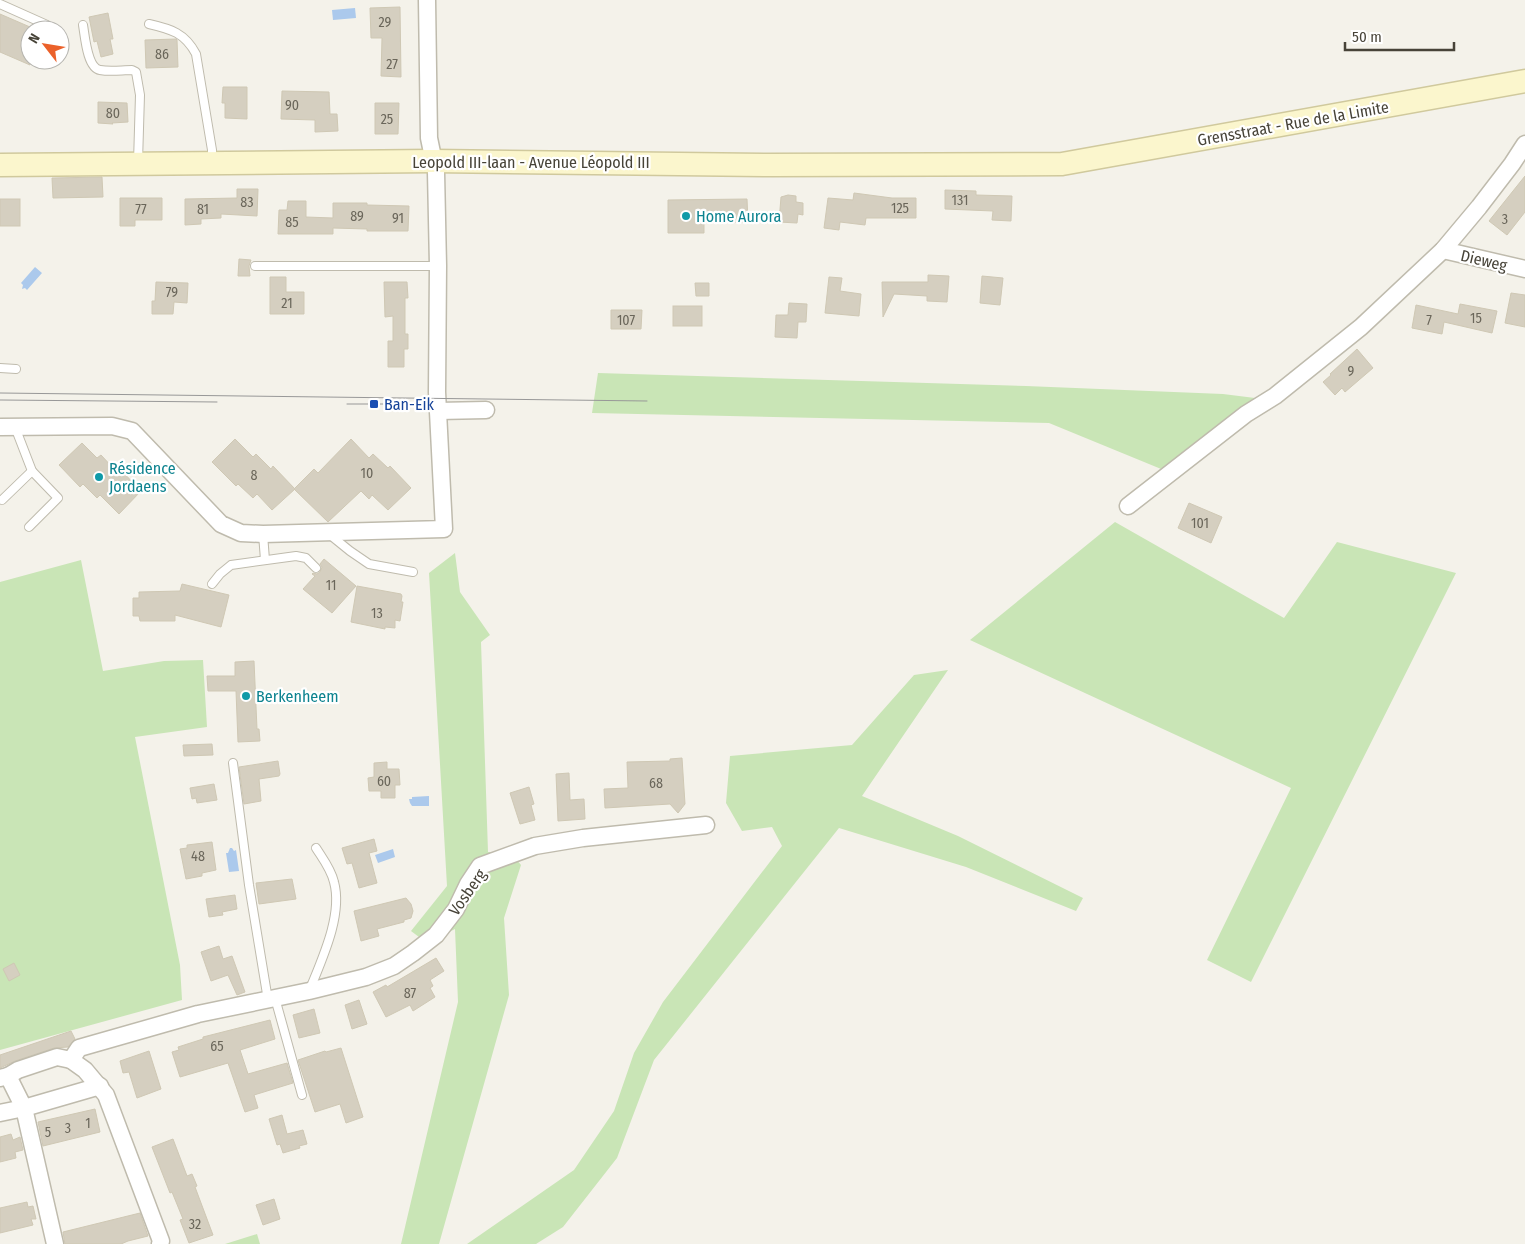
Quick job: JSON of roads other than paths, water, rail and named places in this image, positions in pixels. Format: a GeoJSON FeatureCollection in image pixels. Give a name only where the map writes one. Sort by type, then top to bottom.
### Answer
{"type":"FeatureCollection","features":[{"type":"Feature","properties":{"kind":"street"},"geometry":{"type":"LineString","coordinates":[[8,427],[112,426],[132,431],[221,524],[241,533],[444,529],[438,411],[436,172],[429,138],[427,0]]}},
{"type":"Feature","properties":{"kind":"street","name":"Grensstraat - Rue de la Limite"},"geometry":{"type":"LineString","coordinates":[[1062,164],[1525,81]]}},
{"type":"Feature","properties":{"kind":"street"},"geometry":{"type":"LineString","coordinates":[[1128,506],[1246,414],[1275,396],[1361,327],[1443,250],[1480,207],[1525,144]]}},
{"type":"Feature","properties":{"kind":"street","name":"Leopold III-laan - Avenue Léopold III"},"geometry":{"type":"LineString","coordinates":[[0,164],[433,161],[770,165],[1062,164]]}},
{"type":"Feature","properties":{"kind":"street","name":"Dieweg"},"geometry":{"type":"LineString","coordinates":[[1443,250],[1525,269]]}},
{"type":"Feature","properties":{"kind":"street"},"geometry":{"type":"LineString","coordinates":[[438,411],[486,410]]}},
{"type":"Feature","properties":{"kind":"street","name":"Vosberg"},"geometry":{"type":"LineString","coordinates":[[71,1060],[79,1048],[198,1014],[366,977],[394,966],[436,935],[456,909],[468,884],[480,866],[535,846],[582,838],[706,825]]}},
{"type":"Feature","properties":{"kind":"street"},"geometry":{"type":"LineString","coordinates":[[55,1244],[24,1108],[4,1077],[18,1070],[57,1057],[71,1060],[85,1070],[106,1095],[161,1241],[160,1244]]}},
{"type":"Feature","properties":{"kind":"street"},"geometry":{"type":"LineString","coordinates":[[0,1113],[100,1086]]}},
{"type":"Feature","properties":{"kind":"lane"},"geometry":{"type":"LineString","coordinates":[[0,4],[36,20]]}},
{"type":"Feature","properties":{"kind":"lane"},"geometry":{"type":"LineString","coordinates":[[150,24],[169,28],[182,35],[196,54],[212,150],[212,163]]}},
{"type":"Feature","properties":{"kind":"lane"},"geometry":{"type":"LineString","coordinates":[[82,25],[90,62],[94,68],[100,70],[132,70],[136,72],[140,95],[138,163]]}},
{"type":"Feature","properties":{"kind":"lane"},"geometry":{"type":"LineString","coordinates":[[255,266],[438,266]]}},
{"type":"Feature","properties":{"kind":"lane"},"geometry":{"type":"LineString","coordinates":[[0,368],[16,369]]}},
{"type":"Feature","properties":{"kind":"lane"},"geometry":{"type":"LineString","coordinates":[[8,427],[32,471],[58,498],[29,527]]}},
{"type":"Feature","properties":{"kind":"lane"},"geometry":{"type":"LineString","coordinates":[[2,500],[32,471]]}},
{"type":"Feature","properties":{"kind":"lane"},"geometry":{"type":"LineString","coordinates":[[327,532],[350,551],[370,564],[413,572]]}},
{"type":"Feature","properties":{"kind":"lane"},"geometry":{"type":"LineString","coordinates":[[263,534],[265,560]]}},
{"type":"Feature","properties":{"kind":"lane"},"geometry":{"type":"LineString","coordinates":[[212,584],[231,565],[296,556],[306,558],[316,568]]}},
{"type":"Feature","properties":{"kind":"lane"},"geometry":{"type":"LineString","coordinates":[[233,763],[250,885],[272,999],[302,1095]]}},
{"type":"Feature","properties":{"kind":"lane"},"geometry":{"type":"LineString","coordinates":[[309,991],[330,938],[335,908],[335,883],[329,868],[316,848]]}},
{"type":"Feature","properties":{"kind":"water"},"geometry":{"type":"Polygon","coordinates":[[[355,8],[356,18],[333,20],[332,10],[355,8]]]}},
{"type":"Feature","properties":{"kind":"water"},"geometry":{"type":"Polygon","coordinates":[[[35,267],[42,273],[27,290],[25,288],[22,289],[23,285],[21,283],[35,267]]]}},
{"type":"Feature","properties":{"kind":"water"},"geometry":{"type":"Polygon","coordinates":[[[429,796],[429,806],[412,806],[410,803],[409,799],[412,799],[412,797],[429,796]]]}},
{"type":"Feature","properties":{"kind":"water"},"geometry":{"type":"Polygon","coordinates":[[[230,848],[234,851],[236,850],[239,871],[229,872],[226,853],[228,853],[230,848]]]}},
{"type":"Feature","properties":{"kind":"water"},"geometry":{"type":"Polygon","coordinates":[[[393,849],[395,857],[378,863],[375,855],[393,849]]]}},
{"type":"Feature","properties":{"kind":"tram line"},"geometry":{"type":"LineString","coordinates":[[0,393],[647,401]]}},
{"type":"Feature","properties":{"kind":"tram line"},"geometry":{"type":"LineString","coordinates":[[0,400],[217,402]]}},
{"type":"Feature","properties":{"kind":"tram line"},"geometry":{"type":"LineString","coordinates":[[347,404],[387,404]]}},
{"type":"Feature","properties":{"kind":"place","name":"Home Aurora"},"geometry":{"type":"Point","coordinates":[686,216]}},
{"type":"Feature","properties":{"kind":"place","name":"Ban-Eik"},"geometry":{"type":"Point","coordinates":[374,404]}},
{"type":"Feature","properties":{"kind":"place","name":"Résidence Jordaens"},"geometry":{"type":"Point","coordinates":[99,477]}},
{"type":"Feature","properties":{"kind":"place","name":"Berkenheem"},"geometry":{"type":"Point","coordinates":[246,696]}}]}
